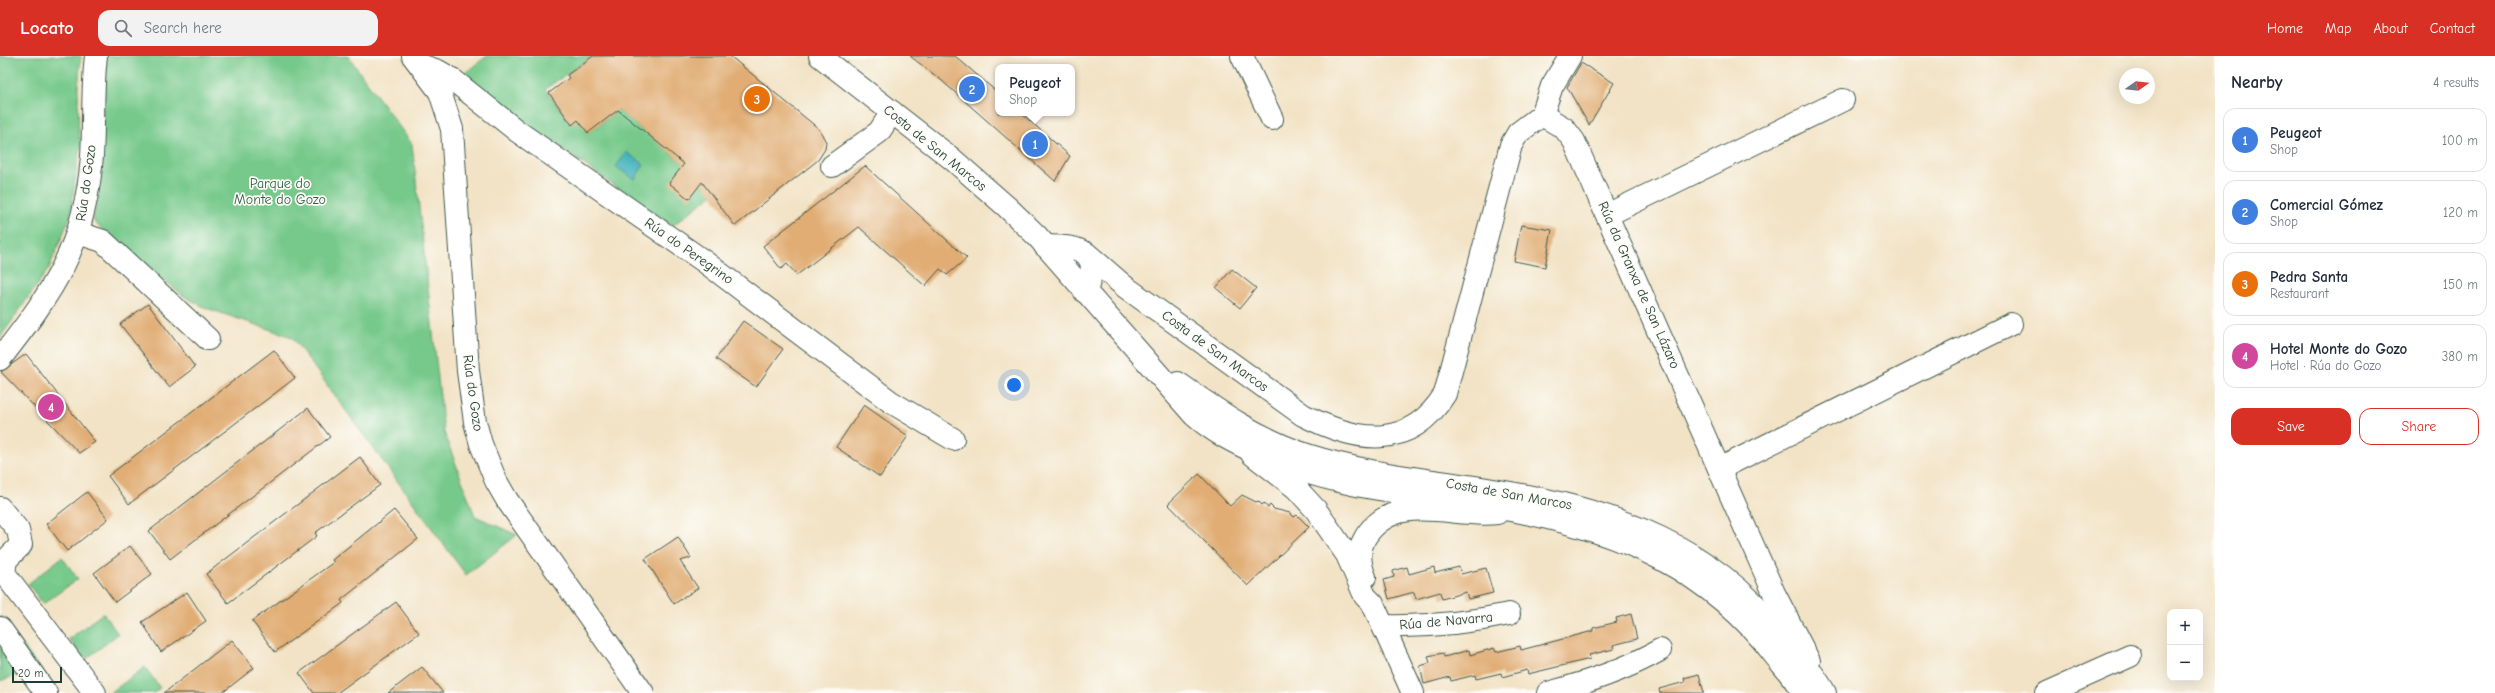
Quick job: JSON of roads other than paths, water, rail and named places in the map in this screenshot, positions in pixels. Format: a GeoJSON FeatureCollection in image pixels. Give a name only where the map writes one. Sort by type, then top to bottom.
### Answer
{"type":"FeatureCollection","features":[{"type":"Feature","properties":{"kind":"street","name":"Rúa do Gozo"},"geometry":{"type":"LineString","coordinates":[[0,359],[59,277],[78,233],[85,210],[92,156],[92,88],[96,56]]}},
{"type":"Feature","properties":{"kind":"street","name":"Costa de San Marcos"},"geometry":{"type":"LineString","coordinates":[[820,56],[951,158],[1007,207],[1045,246],[1089,284],[1150,364],[1204,424],[1244,448],[1301,472],[1344,484],[1515,511],[1588,528],[1620,539],[1705,584],[1742,617],[1813,690]]}},
{"type":"Feature","properties":{"kind":"street"},"geometry":{"type":"LineString","coordinates":[[1242,56],[1272,118]]}},
{"type":"Feature","properties":{"kind":"street"},"geometry":{"type":"LineString","coordinates":[[1542,115],[1552,86],[1570,56]]}},
{"type":"Feature","properties":{"kind":"street","name":"Rúa do Gozo"},"geometry":{"type":"LineString","coordinates":[[418,61],[440,92],[452,129],[468,371],[475,422],[481,444],[496,481],[507,500],[643,693]]}},
{"type":"Feature","properties":{"kind":"street","name":"Rúa do Peregrino"},"geometry":{"type":"LineString","coordinates":[[418,61],[452,80],[517,132],[705,262],[891,402],[953,439]]}},
{"type":"Feature","properties":{"kind":"street"},"geometry":{"type":"LineString","coordinates":[[1607,215],[1843,100]]}},
{"type":"Feature","properties":{"kind":"street"},"geometry":{"type":"LineString","coordinates":[[832,166],[879,132],[892,112]]}},
{"type":"Feature","properties":{"kind":"street","name":"Costa de San Marcos"},"geometry":{"type":"LineString","coordinates":[[1045,246],[1069,246],[1086,253],[1124,286],[1303,415],[1328,428],[1363,436],[1399,433],[1420,424],[1437,406],[1450,382],[1511,145],[1518,133],[1542,115]]}},
{"type":"Feature","properties":{"kind":"street","name":"Rúa da Granxa de San Lázaro"},"geometry":{"type":"LineString","coordinates":[[1542,115],[1564,128],[1574,141],[1721,468],[1761,561],[1758,602]]}},
{"type":"Feature","properties":{"kind":"street"},"geometry":{"type":"LineString","coordinates":[[78,233],[103,241],[208,339]]}},
{"type":"Feature","properties":{"kind":"street"},"geometry":{"type":"LineString","coordinates":[[1086,253],[1092,263],[1089,284]]}},
{"type":"Feature","properties":{"kind":"street","name":"Costa de San Marcos"},"geometry":{"type":"LineString","coordinates":[[1089,284],[1098,276],[1124,286]]}},
{"type":"Feature","properties":{"kind":"street"},"geometry":{"type":"LineString","coordinates":[[1721,468],[2011,324]]}},
{"type":"Feature","properties":{"kind":"street","name":"Costa de San Marcos"},"geometry":{"type":"LineString","coordinates":[[1150,364],[1238,424],[1306,455],[1377,473],[1505,491],[1604,514],[1670,542],[1695,557],[1758,602],[1813,690]]}},
{"type":"Feature","properties":{"kind":"street"},"geometry":{"type":"LineString","coordinates":[[1244,448],[1296,488],[1316,510],[1347,555],[1365,596],[1373,604]]}},
{"type":"Feature","properties":{"kind":"street"},"geometry":{"type":"LineString","coordinates":[[0,508],[18,530],[21,545],[6,560],[4,573],[95,693]]}},
{"type":"Feature","properties":{"kind":"street"},"geometry":{"type":"LineString","coordinates":[[1413,693],[1373,604],[1372,596],[1360,560],[1360,550],[1370,531],[1382,520],[1400,511],[1425,508],[1465,514],[1495,514],[1515,511]]}},
{"type":"Feature","properties":{"kind":"street"},"geometry":{"type":"LineString","coordinates":[[1705,584],[1720,586],[1758,602]]}},
{"type":"Feature","properties":{"kind":"street","name":"Rúa de Navarra"},"geometry":{"type":"LineString","coordinates":[[1383,626],[1440,624],[1487,619],[1509,614]]}},
{"type":"Feature","properties":{"kind":"street"},"geometry":{"type":"LineString","coordinates":[[0,628],[46,693]]}},
{"type":"Feature","properties":{"kind":"street"},"geometry":{"type":"LineString","coordinates":[[1548,693],[1604,675],[1644,659],[1660,650]]}},
{"type":"Feature","properties":{"kind":"street"},"geometry":{"type":"LineString","coordinates":[[2047,693],[2130,656]]}},
{"type":"Feature","properties":{"kind":"water"},"geometry":{"type":"Polygon","coordinates":[[[626,152],[644,164],[635,179],[616,167],[626,152]]]}},
{"type":"Feature","properties":{"kind":"place","name":"Comercial Gómez"},"geometry":{"type":"Point","coordinates":[972,89]}},
{"type":"Feature","properties":{"kind":"place","name":"Pedra Santa"},"geometry":{"type":"Point","coordinates":[757,99]}},
{"type":"Feature","properties":{"kind":"place","name":"Peugeot"},"geometry":{"type":"Point","coordinates":[1035,144]}},
{"type":"Feature","properties":{"kind":"place","name":"Hotel Monte do Gozo"},"geometry":{"type":"Point","coordinates":[51,407]}},
{"type":"Feature","properties":{"kind":"park label","name":"Parque do Monte do Gozo"},"geometry":{"type":"Point","coordinates":[280,192]}}]}
